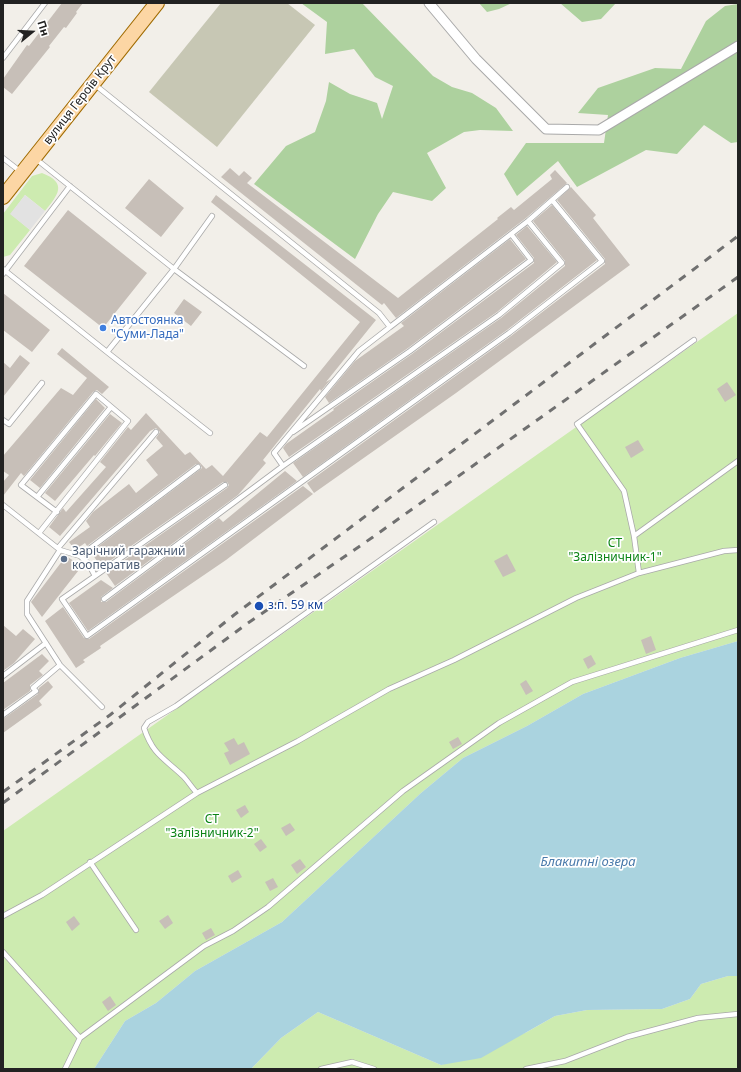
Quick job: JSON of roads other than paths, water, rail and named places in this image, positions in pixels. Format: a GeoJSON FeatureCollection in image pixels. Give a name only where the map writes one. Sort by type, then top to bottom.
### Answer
{"type":"FeatureCollection","features":[{"type":"Feature","properties":{"kind":"main road","name":"вулиця Героїв Крут"},"geometry":{"type":"LineString","coordinates":[[3,197],[157,3]]}},
{"type":"Feature","properties":{"kind":"street"},"geometry":{"type":"LineString","coordinates":[[428,3],[476,59],[546,129],[599,130],[738,46]]}},
{"type":"Feature","properties":{"kind":"lane"},"geometry":{"type":"LineString","coordinates":[[3,58],[45,3]]}},
{"type":"Feature","properties":{"kind":"lane"},"geometry":{"type":"LineString","coordinates":[[93,83],[379,313],[390,327]]}},
{"type":"Feature","properties":{"kind":"lane"},"geometry":{"type":"LineString","coordinates":[[3,158],[22,173]]}},
{"type":"Feature","properties":{"kind":"lane"},"geometry":{"type":"LineString","coordinates":[[34,158],[174,269],[304,366]]}},
{"type":"Feature","properties":{"kind":"lane"},"geometry":{"type":"LineString","coordinates":[[70,186],[4,271],[210,433]]}},
{"type":"Feature","properties":{"kind":"lane"},"geometry":{"type":"LineString","coordinates":[[283,466],[274,453],[359,351],[528,221],[567,187]]}},
{"type":"Feature","properties":{"kind":"lane"},"geometry":{"type":"LineString","coordinates":[[225,485],[62,599],[88,636],[509,333],[602,261],[552,200]]}},
{"type":"Feature","properties":{"kind":"lane"},"geometry":{"type":"LineString","coordinates":[[107,352],[174,269],[212,216]]}},
{"type":"Feature","properties":{"kind":"lane"},"geometry":{"type":"LineString","coordinates":[[104,599],[283,466],[499,315],[562,263],[528,221]]}},
{"type":"Feature","properties":{"kind":"lane"},"geometry":{"type":"LineString","coordinates":[[288,436],[410,351],[531,260],[511,234]]}},
{"type":"Feature","properties":{"kind":"lane"},"geometry":{"type":"LineString","coordinates":[[639,573],[634,536],[624,491],[577,424],[694,340]]}},
{"type":"Feature","properties":{"kind":"lane"},"geometry":{"type":"LineString","coordinates":[[3,420],[9,424],[42,383]]}},
{"type":"Feature","properties":{"kind":"lane"},"geometry":{"type":"LineString","coordinates":[[39,533],[56,512],[128,422],[96,394],[21,485],[56,512]]}},
{"type":"Feature","properties":{"kind":"lane"},"geometry":{"type":"LineString","coordinates":[[38,497],[112,407]]}},
{"type":"Feature","properties":{"kind":"lane"},"geometry":{"type":"LineString","coordinates":[[102,706],[60,665],[27,614],[27,601],[59,549],[156,432]]}},
{"type":"Feature","properties":{"kind":"lane"},"geometry":{"type":"LineString","coordinates":[[634,536],[738,460]]}},
{"type":"Feature","properties":{"kind":"lane"},"geometry":{"type":"LineString","coordinates":[[80,556],[198,467]]}},
{"type":"Feature","properties":{"kind":"lane"},"geometry":{"type":"LineString","coordinates":[[3,505],[59,549],[80,556],[88,563],[95,576]]}},
{"type":"Feature","properties":{"kind":"lane"},"geometry":{"type":"LineString","coordinates":[[197,793],[183,776],[157,754],[148,740],[144,728],[148,722],[176,706],[434,522]]}},
{"type":"Feature","properties":{"kind":"lane"},"geometry":{"type":"LineString","coordinates":[[3,916],[42,895],[197,793],[298,741],[389,689],[454,660],[576,598],[639,573],[724,551],[738,550]]}},
{"type":"Feature","properties":{"kind":"lane"},"geometry":{"type":"LineString","coordinates":[[65,1069],[80,1038],[204,946],[233,932],[268,907],[403,791],[499,723],[572,682],[738,630]]}},
{"type":"Feature","properties":{"kind":"lane"},"geometry":{"type":"LineString","coordinates":[[3,676],[46,643]]}},
{"type":"Feature","properties":{"kind":"lane"},"geometry":{"type":"LineString","coordinates":[[3,715],[36,691],[33,688],[60,665]]}},
{"type":"Feature","properties":{"kind":"lane"},"geometry":{"type":"LineString","coordinates":[[90,862],[136,930]]}},
{"type":"Feature","properties":{"kind":"lane"},"geometry":{"type":"LineString","coordinates":[[3,952],[80,1038]]}},
{"type":"Feature","properties":{"kind":"lane"},"geometry":{"type":"LineString","coordinates":[[526,1069],[565,1061],[626,1037],[691,1020],[738,1014]]}},
{"type":"Feature","properties":{"kind":"lane"},"geometry":{"type":"LineString","coordinates":[[321,1069],[352,1062],[374,1069]]}},
{"type":"Feature","properties":{"kind":"water","name":"Блакитні озера"},"geometry":{"type":"Polygon","coordinates":[[[738,641],[738,976],[728,976],[701,984],[690,999],[662,1009],[587,1010],[555,1016],[481,1058],[441,1065],[318,1012],[281,1038],[251,1069],[94,1069],[125,1021],[156,1003],[195,971],[282,922],[421,793],[463,758],[527,726],[583,694],[680,658],[738,641]]]}},
{"type":"Feature","properties":{"kind":"railway"},"geometry":{"type":"LineString","coordinates":[[3,792],[110,715],[234,615],[738,236]]}},
{"type":"Feature","properties":{"kind":"railway"},"geometry":{"type":"LineString","coordinates":[[3,803],[248,623],[373,537],[738,277]]}},
{"type":"Feature","properties":{"kind":"place","name":"Автостоянка \"Суми-Лада\""},"geometry":{"type":"Point","coordinates":[103,328]}},
{"type":"Feature","properties":{"kind":"place","name":"Зарічний гаражний кооператив"},"geometry":{"type":"Point","coordinates":[64,559]}},
{"type":"Feature","properties":{"kind":"place","name":"з.п. 59 км"},"geometry":{"type":"Point","coordinates":[259,606]}},
{"type":"Feature","properties":{"kind":"park label","name":"СТ \"Залізничник-1\""},"geometry":{"type":"Point","coordinates":[615,551]}},
{"type":"Feature","properties":{"kind":"park label","name":"СТ \"Залізничник-2\""},"geometry":{"type":"Point","coordinates":[212,827]}}]}
